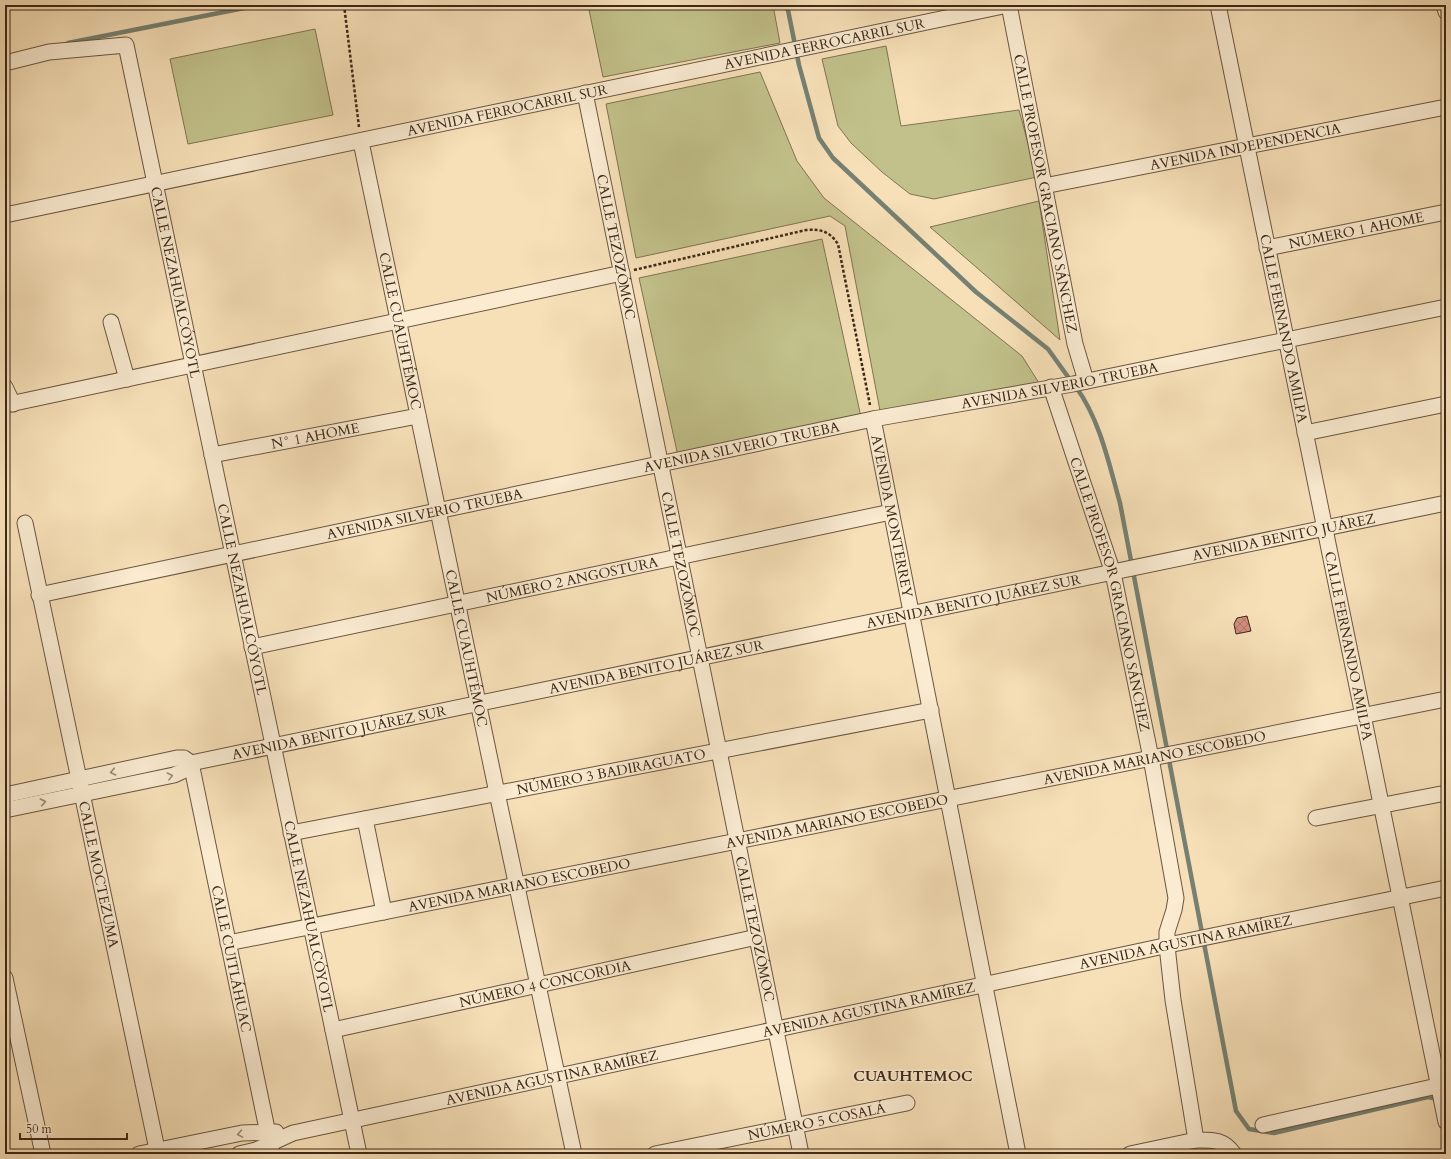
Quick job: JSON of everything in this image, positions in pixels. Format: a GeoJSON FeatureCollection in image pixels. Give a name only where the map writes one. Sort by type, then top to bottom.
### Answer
{"type":"FeatureCollection","features":[{"type":"Feature","properties":{"kind":"street","name":"AVENIDA FERROCARRIL SUR"},"geometry":{"type":"LineString","coordinates":[[5,215],[361,142],[585,93],[1009,5]]}},
{"type":"Feature","properties":{"kind":"street","name":"CALLE PROFESOR GRACIANO SÁNCHEZ"},"geometry":{"type":"LineString","coordinates":[[1009,5],[1075,344],[1086,381]]}},
{"type":"Feature","properties":{"kind":"street","name":"CALLE FERNANDO AMILPA"},"geometry":{"type":"LineString","coordinates":[[1218,5],[1400,897],[1442,1085],[1446,1122]]}},
{"type":"Feature","properties":{"kind":"street"},"geometry":{"type":"LineString","coordinates":[[1444,5],[1446,12]]}},
{"type":"Feature","properties":{"kind":"street","name":"CALLE NEZAHUALCÓYOTL"},"geometry":{"type":"LineString","coordinates":[[5,63],[49,52],[126,45],[359,1154]]}},
{"type":"Feature","properties":{"kind":"street","name":"CALLE TEZOZÓMOC"},"geometry":{"type":"LineString","coordinates":[[585,93],[801,1154]]}},
{"type":"Feature","properties":{"kind":"street","name":"AVENIDA INDEPENDENCIA"},"geometry":{"type":"LineString","coordinates":[[1044,186],[1446,107]]}},
{"type":"Feature","properties":{"kind":"street","name":"CALLE CUAUHTÉMOC"},"geometry":{"type":"LineString","coordinates":[[361,142],[516,885],[574,1154]]}},
{"type":"Feature","properties":{"kind":"street","name":"NÚMERO 1 AHOME"},"geometry":{"type":"LineString","coordinates":[[1267,248],[1446,212]]}},
{"type":"Feature","properties":{"kind":"street"},"geometry":{"type":"LineString","coordinates":[[5,386],[9,405],[622,273]]}},
{"type":"Feature","properties":{"kind":"street","name":"AVENIDA SILVERIO TRUEBA"},"geometry":{"type":"LineString","coordinates":[[39,595],[873,419],[1086,381],[1446,307]]}},
{"type":"Feature","properties":{"kind":"street"},"geometry":{"type":"LineString","coordinates":[[111,322],[127,379]]}},
{"type":"Feature","properties":{"kind":"street","name":"CALLE PROFESOR GRACIANO SÁNCHEZ"},"geometry":{"type":"LineString","coordinates":[[1051,387],[1117,572],[1176,898],[1167,932],[1172,945],[1173,1000],[1196,1140]]}},
{"type":"Feature","properties":{"kind":"street"},"geometry":{"type":"LineString","coordinates":[[1305,433],[1446,404]]}},
{"type":"Feature","properties":{"kind":"street","name":"N° 1 AHOME"},"geometry":{"type":"LineString","coordinates":[[212,454],[418,416]]}},
{"type":"Feature","properties":{"kind":"street","name":"AVENIDA MONTERREY"},"geometry":{"type":"LineString","coordinates":[[873,419],[1018,1154]]}},
{"type":"Feature","properties":{"kind":"street","name":"AVENIDA BENITO JUÁREZ"},"geometry":{"type":"LineString","coordinates":[[1117,572],[1446,503]]}},
{"type":"Feature","properties":{"kind":"street","name":"NÚMERO 2 ANGOSTURA"},"geometry":{"type":"LineString","coordinates":[[252,646],[891,512]]}},
{"type":"Feature","properties":{"kind":"street","name":"CALLE MOCTEZUMA"},"geometry":{"type":"LineString","coordinates":[[25,523],[158,1152]]}},
{"type":"Feature","properties":{"kind":"street","name":"AVENIDA BENITO JUÁREZ SUR"},"geometry":{"type":"LineString","coordinates":[[191,763],[1117,572]]}},
{"type":"Feature","properties":{"kind":"street","name":"AVENIDA MARIANO ESCOBEDO"},"geometry":{"type":"LineString","coordinates":[[228,943],[1446,699]]}},
{"type":"Feature","properties":{"kind":"street","name":"NÚMERO 3 BADIRAGUATO"},"geometry":{"type":"LineString","coordinates":[[291,833],[930,710]]}},
{"type":"Feature","properties":{"kind":"street"},"geometry":{"type":"LineString","coordinates":[[5,795],[177,758],[184,758],[191,763],[187,769],[174,775],[5,810]]}},
{"type":"Feature","properties":{"kind":"street","name":"CALLE CUITLÁHUAC"},"geometry":{"type":"LineString","coordinates":[[191,763],[270,1143]]}},
{"type":"Feature","properties":{"kind":"street"},"geometry":{"type":"LineString","coordinates":[[1316,818],[1446,793]]}},
{"type":"Feature","properties":{"kind":"street"},"geometry":{"type":"LineString","coordinates":[[365,819],[384,912]]}},
{"type":"Feature","properties":{"kind":"street","name":"AVENIDA AGUSTINA RAMÍREZ"},"geometry":{"type":"LineString","coordinates":[[239,1154],[256,1150],[293,1133],[1217,935],[1446,888]]}},
{"type":"Feature","properties":{"kind":"street","name":"NÚMERO 4 CONCORDIA"},"geometry":{"type":"LineString","coordinates":[[333,1030],[757,938]]}},
{"type":"Feature","properties":{"kind":"street"},"geometry":{"type":"LineString","coordinates":[[5,978],[43,1154]]}},
{"type":"Feature","properties":{"kind":"street"},"geometry":{"type":"LineString","coordinates":[[1263,1125],[1442,1085]]}},
{"type":"Feature","properties":{"kind":"street","name":"NÚMERO 5 COSALÁ"},"geometry":{"type":"LineString","coordinates":[[655,1154],[907,1102]]}},
{"type":"Feature","properties":{"kind":"street","name":"AVENIDA AGUSTINA RAMÍREZ"},"geometry":{"type":"LineString","coordinates":[[139,1154],[158,1152],[242,1133],[270,1143]]}},
{"type":"Feature","properties":{"kind":"street"},"geometry":{"type":"LineString","coordinates":[[1130,1154],[1196,1140],[1212,1140],[1227,1145],[1234,1154]]}},
{"type":"Feature","properties":{"kind":"path"},"geometry":{"type":"LineString","coordinates":[[344,5],[361,142]]}},
{"type":"Feature","properties":{"kind":"path"},"geometry":{"type":"LineString","coordinates":[[622,273],[806,230],[819,229],[831,234],[838,244],[873,419]]}},
{"type":"Feature","properties":{"kind":"shaded area"},"geometry":{"type":"Polygon","coordinates":[[[588,5],[773,5],[780,43],[603,77],[588,5]]]}},
{"type":"Feature","properties":{"kind":"shaded area"},"geometry":{"type":"Polygon","coordinates":[[[315,29],[333,115],[188,144],[170,59],[315,29]]]}},
{"type":"Feature","properties":{"kind":"shaded area"},"geometry":{"type":"Polygon","coordinates":[[[886,46],[901,126],[1019,110],[1037,177],[934,199],[910,194],[882,172],[851,143],[838,126],[822,59],[886,46]]]}},
{"type":"Feature","properties":{"kind":"shaded area"},"geometry":{"type":"Polygon","coordinates":[[[760,72],[797,161],[824,198],[1022,356],[1044,391],[881,416],[845,226],[830,216],[636,258],[606,104],[760,72]]]}},
{"type":"Feature","properties":{"kind":"shaded area"},"geometry":{"type":"Polygon","coordinates":[[[1039,201],[1060,340],[930,227],[1039,201]]]}},
{"type":"Feature","properties":{"kind":"shaded area"},"geometry":{"type":"Polygon","coordinates":[[[822,239],[861,417],[678,456],[639,278],[822,239]]]}},
{"type":"Feature","properties":{"kind":"building"},"geometry":{"type":"Polygon","coordinates":[[[1247,616],[1251,631],[1236,634],[1234,624],[1237,618],[1247,616]]]}},
{"type":"Feature","properties":{"kind":"waterway"},"geometry":{"type":"LineString","coordinates":[[68,43],[259,5]]}},
{"type":"Feature","properties":{"kind":"waterway"},"geometry":{"type":"LineString","coordinates":[[787,5],[799,65],[819,138],[833,158],[976,292],[1048,349],[1071,381]]}},
{"type":"Feature","properties":{"kind":"waterway"},"geometry":{"type":"LineString","coordinates":[[1076,387],[1098,428],[1120,503],[1236,1111],[1249,1129],[1274,1133],[1428,1097],[1438,1099]]}},
{"type":"Feature","properties":{"kind":"district","name":"CUAUHTEMOC"},"geometry":{"type":"Point","coordinates":[913,1076]}}]}
